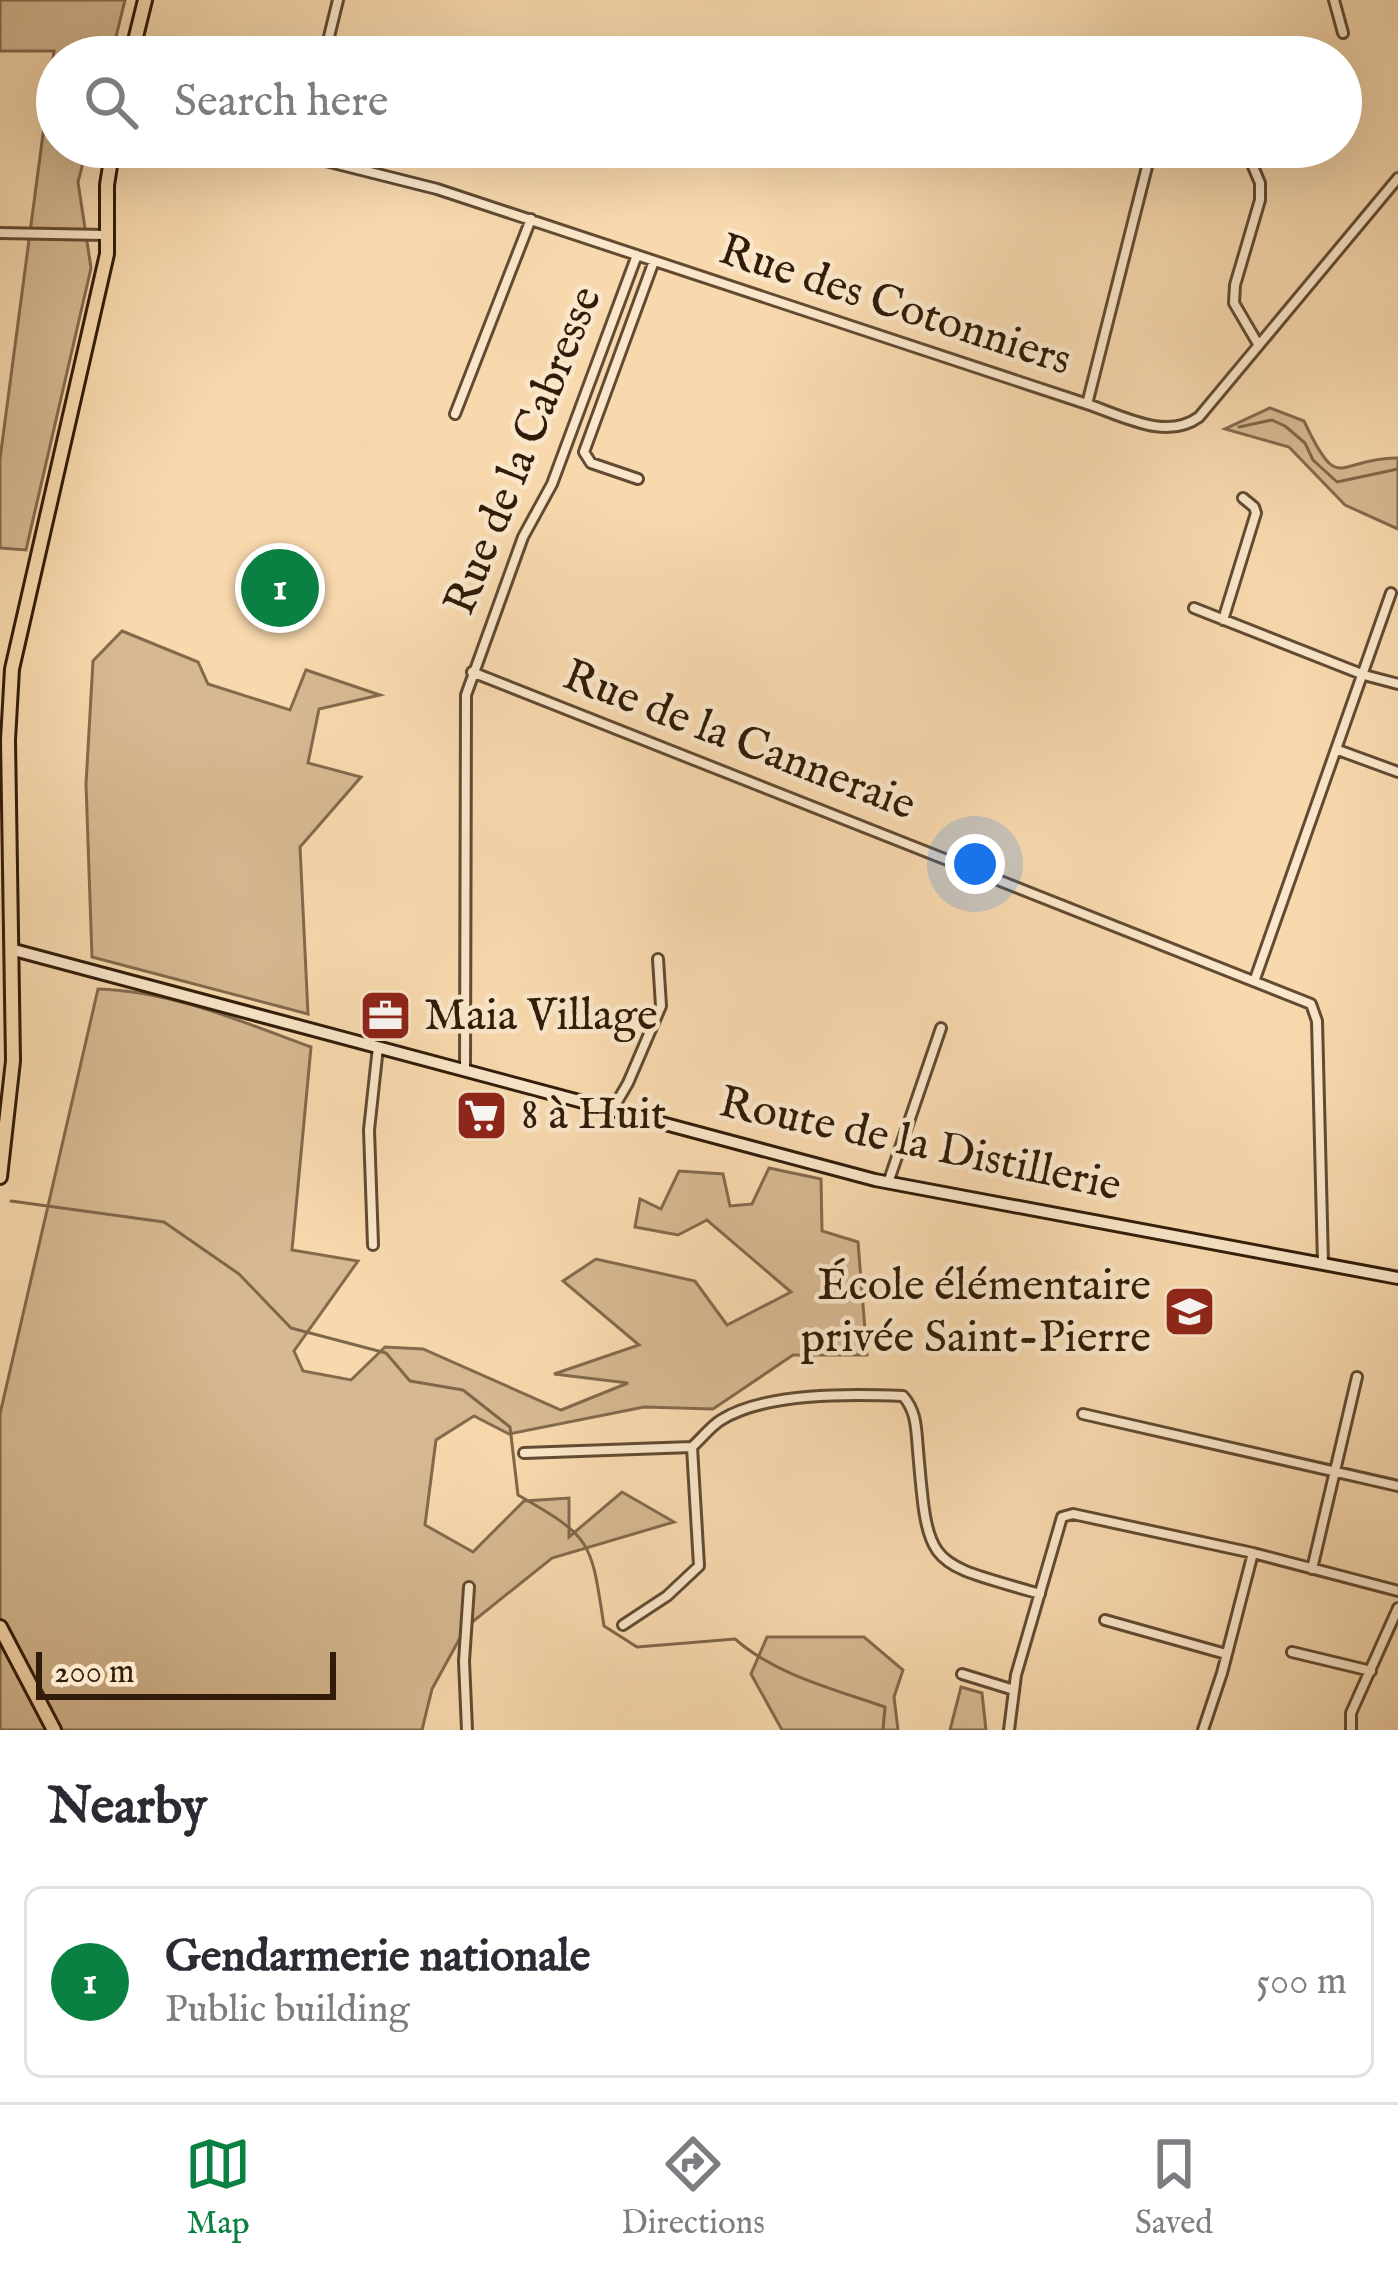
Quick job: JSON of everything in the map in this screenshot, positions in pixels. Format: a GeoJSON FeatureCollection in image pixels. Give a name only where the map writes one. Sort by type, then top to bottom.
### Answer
{"type":"FeatureCollection","features":[{"type":"Feature","properties":{"kind":"main road"},"geometry":{"type":"LineString","coordinates":[[136,36],[145,0]]}},
{"type":"Feature","properties":{"kind":"main road"},"geometry":{"type":"LineString","coordinates":[[0,1178],[13,1061],[8,809],[12,669],[109,235],[109,168]]}},
{"type":"Feature","properties":{"kind":"main road"},"geometry":{"type":"LineString","coordinates":[[0,1627],[54,1730]]}},
{"type":"Feature","properties":{"kind":"street"},"geometry":{"type":"LineString","coordinates":[[329,36],[338,0]]}},
{"type":"Feature","properties":{"kind":"street"},"geometry":{"type":"LineString","coordinates":[[1334,0],[1343,33]]}},
{"type":"Feature","properties":{"kind":"street","name":"Rue des Cotonniers"},"geometry":{"type":"LineString","coordinates":[[363,168],[531,219],[1087,404],[1179,429],[1199,417],[1398,178]]}},
{"type":"Feature","properties":{"kind":"street"},"geometry":{"type":"LineString","coordinates":[[1087,404],[1147,168]]}},
{"type":"Feature","properties":{"kind":"street"},"geometry":{"type":"LineString","coordinates":[[1254,168],[1261,200],[1234,303],[1258,344]]}},
{"type":"Feature","properties":{"kind":"street"},"geometry":{"type":"LineString","coordinates":[[455,415],[531,219]]}},
{"type":"Feature","properties":{"kind":"street"},"geometry":{"type":"LineString","coordinates":[[0,233],[109,235]]}},
{"type":"Feature","properties":{"kind":"street","name":"Rue de la Cabresse"},"geometry":{"type":"LineString","coordinates":[[472,671],[523,537],[552,484],[637,255]]}},
{"type":"Feature","properties":{"kind":"street"},"geometry":{"type":"LineString","coordinates":[[638,478],[591,463],[584,452],[654,261]]}},
{"type":"Feature","properties":{"kind":"street"},"geometry":{"type":"LineString","coordinates":[[1223,620],[1256,513],[1243,498]]}},
{"type":"Feature","properties":{"kind":"street"},"geometry":{"type":"LineString","coordinates":[[1255,979],[1390,593]]}},
{"type":"Feature","properties":{"kind":"street"},"geometry":{"type":"LineString","coordinates":[[1194,608],[1398,684]]}},
{"type":"Feature","properties":{"kind":"street"},"geometry":{"type":"LineString","coordinates":[[465,1071],[464,738],[472,671]]}},
{"type":"Feature","properties":{"kind":"street","name":"Rue de la Canneraie"},"geometry":{"type":"LineString","coordinates":[[472,671],[1311,1004],[1317,1021],[1323,1264]]}},
{"type":"Feature","properties":{"kind":"street"},"geometry":{"type":"LineString","coordinates":[[1338,750],[1398,772]]}},
{"type":"Feature","properties":{"kind":"street","name":"Route de la Distillerie"},"geometry":{"type":"LineString","coordinates":[[14,950],[888,1184],[1398,1278]]}},
{"type":"Feature","properties":{"kind":"street"},"geometry":{"type":"LineString","coordinates":[[611,1112],[662,1006],[658,959]]}},
{"type":"Feature","properties":{"kind":"street"},"geometry":{"type":"LineString","coordinates":[[888,1184],[940,1028]]}},
{"type":"Feature","properties":{"kind":"street"},"geometry":{"type":"LineString","coordinates":[[373,1245],[368,1130],[378,1048]]}},
{"type":"Feature","properties":{"kind":"street"},"geometry":{"type":"LineString","coordinates":[[1312,1569],[1357,1376]]}},
{"type":"Feature","properties":{"kind":"street"},"geometry":{"type":"LineString","coordinates":[[524,1453],[692,1447],[722,1420],[772,1403],[813,1396],[903,1396],[913,1408],[928,1538],[937,1556],[952,1568],[1040,1594]]}},
{"type":"Feature","properties":{"kind":"street"},"geometry":{"type":"LineString","coordinates":[[1082,1414],[1398,1486]]}},
{"type":"Feature","properties":{"kind":"street"},"geometry":{"type":"LineString","coordinates":[[623,1625],[667,1596],[699,1566],[692,1447]]}},
{"type":"Feature","properties":{"kind":"street"},"geometry":{"type":"LineString","coordinates":[[1009,1730],[1014,1690],[1062,1516],[1073,1514],[1253,1553],[1398,1591]]}},
{"type":"Feature","properties":{"kind":"street"},"geometry":{"type":"LineString","coordinates":[[1203,1730],[1253,1553]]}},
{"type":"Feature","properties":{"kind":"street"},"geometry":{"type":"LineString","coordinates":[[467,1730],[464,1661],[470,1586]]}},
{"type":"Feature","properties":{"kind":"street"},"geometry":{"type":"LineString","coordinates":[[1351,1730],[1352,1713],[1398,1608]]}},
{"type":"Feature","properties":{"kind":"street"},"geometry":{"type":"LineString","coordinates":[[1106,1620],[1226,1654]]}},
{"type":"Feature","properties":{"kind":"street"},"geometry":{"type":"LineString","coordinates":[[1292,1652],[1372,1671]]}},
{"type":"Feature","properties":{"kind":"street"},"geometry":{"type":"LineString","coordinates":[[962,1674],[1014,1690]]}},
{"type":"Feature","properties":{"kind":"shaded area"},"geometry":{"type":"Polygon","coordinates":[[[0,0],[125,0],[116,36],[36,36],[36,51],[0,51],[0,0]]]}},
{"type":"Feature","properties":{"kind":"shaded area"},"geometry":{"type":"Polygon","coordinates":[[[39,168],[82,168],[78,182],[91,268],[26,550],[0,548],[0,459],[39,168]]]}},
{"type":"Feature","properties":{"kind":"shaded area"},"geometry":{"type":"Polygon","coordinates":[[[1270,408],[1304,421],[1333,466],[1398,458],[1398,529],[1345,505],[1289,447],[1225,429],[1270,408]]]}},
{"type":"Feature","properties":{"kind":"shaded area"},"geometry":{"type":"Polygon","coordinates":[[[122,631],[198,662],[208,684],[290,710],[306,670],[380,695],[319,709],[308,763],[361,777],[300,847],[308,1014],[92,957],[86,784],[93,661],[122,631]]]}},
{"type":"Feature","properties":{"kind":"shaded area"},"geometry":{"type":"Polygon","coordinates":[[[98,989],[180,1002],[311,1047],[292,1250],[358,1261],[294,1351],[303,1371],[351,1380],[385,1347],[423,1349],[561,1410],[628,1383],[554,1374],[639,1345],[563,1281],[596,1259],[695,1281],[727,1325],[791,1292],[707,1220],[678,1235],[635,1227],[640,1199],[661,1209],[679,1171],[723,1174],[730,1206],[752,1204],[769,1168],[821,1179],[822,1231],[858,1242],[867,1355],[793,1355],[713,1409],[644,1407],[509,1434],[474,1416],[436,1440],[425,1525],[473,1552],[524,1501],[569,1498],[569,1537],[622,1492],[674,1522],[552,1558],[466,1627],[432,1689],[422,1730],[0,1730],[0,1414],[98,989]]]}},
{"type":"Feature","properties":{"kind":"shaded area"},"geometry":{"type":"Polygon","coordinates":[[[767,1637],[864,1637],[903,1670],[894,1697],[898,1730],[782,1730],[751,1674],[767,1637]]]}},
{"type":"Feature","properties":{"kind":"shaded area"},"geometry":{"type":"Polygon","coordinates":[[[961,1687],[982,1693],[986,1730],[950,1730],[961,1687]]]}},
{"type":"Feature","properties":{"kind":"waterway"},"geometry":{"type":"LineString","coordinates":[[1239,427],[1272,420],[1285,426],[1337,482],[1398,469]]}},
{"type":"Feature","properties":{"kind":"waterway"},"geometry":{"type":"LineString","coordinates":[[11,1201],[164,1222],[239,1274],[291,1328],[386,1353],[410,1381],[463,1390],[510,1427],[518,1495],[561,1522],[584,1545],[596,1576],[604,1626],[637,1647],[735,1639],[787,1672],[885,1707],[883,1730]]}},
{"type":"Feature","properties":{"kind":"place","name":"Gendarmerie nationale"},"geometry":{"type":"Point","coordinates":[280,588]}},
{"type":"Feature","properties":{"kind":"place","name":"Maia Village"},"geometry":{"type":"Point","coordinates":[385,1016]}},
{"type":"Feature","properties":{"kind":"place","name":"8 à Huit"},"geometry":{"type":"Point","coordinates":[482,1115]}},
{"type":"Feature","properties":{"kind":"place","name":"École élémentaire privée Saint-Pierre"},"geometry":{"type":"Point","coordinates":[1190,1312]}}]}
